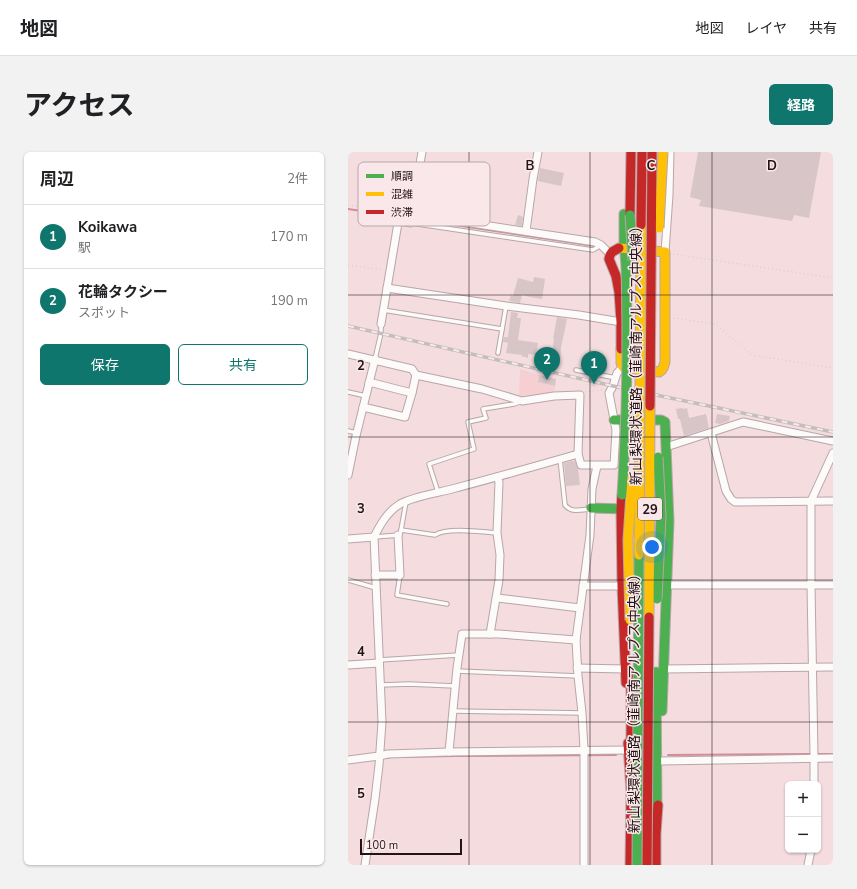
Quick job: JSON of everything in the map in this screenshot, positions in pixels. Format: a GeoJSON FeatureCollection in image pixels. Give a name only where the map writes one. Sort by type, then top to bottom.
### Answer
{"type":"FeatureCollection","features":[{"type":"Feature","properties":{"kind":"main road"},"geometry":{"type":"LineString","coordinates":[[626,152],[624,242],[627,318],[627,406],[626,451],[621,509],[622,586],[631,740],[629,750],[631,792],[630,865]]}},
{"type":"Feature","properties":{"kind":"main road"},"geometry":{"type":"LineString","coordinates":[[631,152],[630,215],[635,292],[641,310]]}},
{"type":"Feature","properties":{"kind":"main road","name":"新山梨環状道路（韮崎南アルプス中央線）"},"geometry":{"type":"LineString","coordinates":[[642,152],[641,310],[645,349],[650,490],[647,865]]}},
{"type":"Feature","properties":{"kind":"main road","name":"新山梨環状道路（韮崎南アルプス中央線）"},"geometry":{"type":"LineString","coordinates":[[637,865],[645,349],[650,295],[652,152]]}},
{"type":"Feature","properties":{"kind":"main road"},"geometry":{"type":"LineString","coordinates":[[650,295],[656,260],[663,152]]}},
{"type":"Feature","properties":{"kind":"main road"},"geometry":{"type":"LineString","coordinates":[[616,249],[665,252],[665,362],[662,370],[659,372],[623,367],[621,364],[622,322],[619,292],[616,276],[609,256],[616,249]]}},
{"type":"Feature","properties":{"kind":"main road"},"geometry":{"type":"LineString","coordinates":[[628,670],[630,628],[628,526],[645,349]]}},
{"type":"Feature","properties":{"kind":"main road"},"geometry":{"type":"LineString","coordinates":[[645,349],[661,494],[661,539],[657,606],[660,671],[656,865]]}},
{"type":"Feature","properties":{"kind":"main road"},"geometry":{"type":"LineString","coordinates":[[614,420],[661,420],[665,422],[669,510],[667,585],[660,671]]}},
{"type":"Feature","properties":{"kind":"main road"},"geometry":{"type":"LineString","coordinates":[[591,508],[669,510]]}},
{"type":"Feature","properties":{"kind":"street"},"geometry":{"type":"LineString","coordinates":[[420,162],[422,152]]}},
{"type":"Feature","properties":{"kind":"street"},"geometry":{"type":"LineString","coordinates":[[526,230],[538,152]]}},
{"type":"Feature","properties":{"kind":"street"},"geometry":{"type":"LineString","coordinates":[[665,252],[670,152]]}},
{"type":"Feature","properties":{"kind":"street"},"geometry":{"type":"LineString","coordinates":[[490,225],[595,242],[602,245],[610,254]]}},
{"type":"Feature","properties":{"kind":"street"},"geometry":{"type":"LineString","coordinates":[[381,324],[397,226]]}},
{"type":"Feature","properties":{"kind":"street"},"geometry":{"type":"LineString","coordinates":[[387,288],[622,322]]}},
{"type":"Feature","properties":{"kind":"street"},"geometry":{"type":"LineString","coordinates":[[348,354],[412,368],[416,375],[405,417],[363,407]]}},
{"type":"Feature","properties":{"kind":"street"},"geometry":{"type":"LineString","coordinates":[[348,473],[356,433],[375,359]]}},
{"type":"Feature","properties":{"kind":"street"},"geometry":{"type":"LineString","coordinates":[[416,375],[482,389],[522,401],[554,396],[580,395],[578,454],[581,465],[597,466],[614,465],[616,430],[609,393],[620,370],[623,367]]}},
{"type":"Feature","properties":{"kind":"street"},"geometry":{"type":"LineString","coordinates":[[369,382],[412,393]]}},
{"type":"Feature","properties":{"kind":"street"},"geometry":{"type":"LineString","coordinates":[[666,447],[743,422],[833,441]]}},
{"type":"Feature","properties":{"kind":"street"},"geometry":{"type":"LineString","coordinates":[[711,433],[726,492],[735,502],[833,501]]}},
{"type":"Feature","properties":{"kind":"street"},"geometry":{"type":"LineString","coordinates":[[814,781],[811,502],[833,453]]}},
{"type":"Feature","properties":{"kind":"street"},"geometry":{"type":"LineString","coordinates":[[365,865],[375,799],[382,722],[374,537],[382,521],[400,504],[414,499],[578,454]]}},
{"type":"Feature","properties":{"kind":"street"},"geometry":{"type":"LineString","coordinates":[[584,865],[584,754],[576,640],[590,535],[592,488],[597,466]]}},
{"type":"Feature","properties":{"kind":"street"},"geometry":{"type":"LineString","coordinates":[[490,634],[499,580],[499,482],[497,477]]}},
{"type":"Feature","properties":{"kind":"street"},"geometry":{"type":"LineString","coordinates":[[375,575],[400,575],[399,533]]}},
{"type":"Feature","properties":{"kind":"street"},"geometry":{"type":"LineString","coordinates":[[348,539],[374,537]]}},
{"type":"Feature","properties":{"kind":"street"},"geometry":{"type":"LineString","coordinates":[[667,585],[833,585]]}},
{"type":"Feature","properties":{"kind":"street"},"geometry":{"type":"LineString","coordinates":[[583,586],[622,586]]}},
{"type":"Feature","properties":{"kind":"street"},"geometry":{"type":"LineString","coordinates":[[496,598],[580,608]]}},
{"type":"Feature","properties":{"kind":"street"},"geometry":{"type":"LineString","coordinates":[[450,752],[455,686],[462,634],[490,634],[576,640]]}},
{"type":"Feature","properties":{"kind":"street"},"geometry":{"type":"LineString","coordinates":[[348,665],[379,662]]}},
{"type":"Feature","properties":{"kind":"street"},"geometry":{"type":"LineString","coordinates":[[660,671],[833,667]]}},
{"type":"Feature","properties":{"kind":"street"},"geometry":{"type":"LineString","coordinates":[[578,668],[628,670]]}},
{"type":"Feature","properties":{"kind":"street"},"geometry":{"type":"LineString","coordinates":[[348,760],[388,754],[450,752],[584,754],[629,750]]}},
{"type":"Feature","properties":{"kind":"street"},"geometry":{"type":"LineString","coordinates":[[658,763],[814,755],[833,758]]}},
{"type":"Feature","properties":{"kind":"street"},"geometry":{"type":"LineString","coordinates":[[808,865],[810,853]]}},
{"type":"Feature","properties":{"kind":"lane"},"geometry":{"type":"LineString","coordinates":[[431,226],[593,250],[602,245]]}},
{"type":"Feature","properties":{"kind":"lane"},"geometry":{"type":"LineString","coordinates":[[498,353],[506,306]]}},
{"type":"Feature","properties":{"kind":"lane"},"geometry":{"type":"LineString","coordinates":[[383,310],[502,328]]}},
{"type":"Feature","properties":{"kind":"lane"},"geometry":{"type":"LineString","coordinates":[[375,359],[381,333],[381,324]]}},
{"type":"Feature","properties":{"kind":"lane"},"geometry":{"type":"LineString","coordinates":[[576,370],[616,378]]}},
{"type":"Feature","properties":{"kind":"lane"},"geometry":{"type":"LineString","coordinates":[[348,392],[366,396]]}},
{"type":"Feature","properties":{"kind":"lane"},"geometry":{"type":"LineString","coordinates":[[438,493],[429,464],[474,449],[468,422],[486,418],[484,409],[514,404],[522,401]]}},
{"type":"Feature","properties":{"kind":"lane"},"geometry":{"type":"LineString","coordinates":[[348,432],[356,433]]}},
{"type":"Feature","properties":{"kind":"lane"},"geometry":{"type":"LineString","coordinates":[[560,459],[565,504],[568,509],[591,508]]}},
{"type":"Feature","properties":{"kind":"lane"},"geometry":{"type":"LineString","coordinates":[[399,533],[406,502]]}},
{"type":"Feature","properties":{"kind":"lane"},"geometry":{"type":"LineString","coordinates":[[374,537],[399,533],[435,535],[440,532],[455,531],[498,533]]}},
{"type":"Feature","properties":{"kind":"lane"},"geometry":{"type":"LineString","coordinates":[[400,575],[397,596],[446,604]]}},
{"type":"Feature","properties":{"kind":"lane"},"geometry":{"type":"LineString","coordinates":[[348,580],[376,588]]}},
{"type":"Feature","properties":{"kind":"lane"},"geometry":{"type":"LineString","coordinates":[[379,662],[459,655]]}},
{"type":"Feature","properties":{"kind":"lane"},"geometry":{"type":"LineString","coordinates":[[457,671],[578,676]]}},
{"type":"Feature","properties":{"kind":"lane"},"geometry":{"type":"LineString","coordinates":[[380,685],[409,684],[455,686]]}},
{"type":"Feature","properties":{"kind":"lane"},"geometry":{"type":"LineString","coordinates":[[453,711],[582,713]]}},
{"type":"Feature","properties":{"kind":"path"},"geometry":{"type":"LineString","coordinates":[[348,205],[358,206]]}},
{"type":"Feature","properties":{"kind":"path"},"geometry":{"type":"LineString","coordinates":[[665,252],[833,278]]}},
{"type":"Feature","properties":{"kind":"path"},"geometry":{"type":"LineString","coordinates":[[348,265],[389,271]]}},
{"type":"Feature","properties":{"kind":"path"},"geometry":{"type":"LineString","coordinates":[[665,317],[715,324],[752,355],[833,368]]}},
{"type":"Feature","properties":{"kind":"path"},"geometry":{"type":"LineString","coordinates":[[580,395],[583,392],[610,391]]}},
{"type":"Feature","properties":{"kind":"shaded area"},"geometry":{"type":"Polygon","coordinates":[[[520,369],[539,375],[538,382],[555,386],[554,393],[519,396],[520,369]]]}},
{"type":"Feature","properties":{"kind":"building"},"geometry":{"type":"Polygon","coordinates":[[[698,152],[821,152],[809,218],[794,215],[792,221],[699,206],[701,200],[690,197],[698,152]]]}},
{"type":"Feature","properties":{"kind":"building"},"geometry":{"type":"Polygon","coordinates":[[[540,168],[564,173],[561,186],[538,181],[540,168]]]}},
{"type":"Feature","properties":{"kind":"building"},"geometry":{"type":"Polygon","coordinates":[[[518,215],[523,217],[522,226],[515,225],[518,215]]]}},
{"type":"Feature","properties":{"kind":"building"},"geometry":{"type":"Polygon","coordinates":[[[534,277],[545,279],[542,299],[522,295],[520,303],[509,301],[511,295],[513,296],[518,278],[533,282],[534,277]]]}},
{"type":"Feature","properties":{"kind":"building"},"geometry":{"type":"Polygon","coordinates":[[[511,312],[518,313],[517,318],[521,318],[518,340],[538,343],[536,355],[528,354],[528,358],[521,356],[522,355],[506,353],[508,343],[503,342],[504,337],[508,337],[511,312]]]}},
{"type":"Feature","properties":{"kind":"building"},"geometry":{"type":"Polygon","coordinates":[[[557,317],[567,319],[560,360],[551,359],[557,317]]]}},
{"type":"Feature","properties":{"kind":"building"},"geometry":{"type":"Polygon","coordinates":[[[539,375],[556,379],[555,386],[538,382],[539,375]]]}},
{"type":"Feature","properties":{"kind":"building"},"geometry":{"type":"Polygon","coordinates":[[[687,408],[689,418],[706,414],[709,428],[684,436],[676,409],[687,408]]]}},
{"type":"Feature","properties":{"kind":"building"},"geometry":{"type":"Polygon","coordinates":[[[717,414],[730,416],[729,421],[720,424],[715,423],[717,414]]]}},
{"type":"Feature","properties":{"kind":"building"},"geometry":{"type":"Polygon","coordinates":[[[575,461],[578,469],[580,485],[566,486],[564,463],[575,461]]]}},
{"type":"Feature","properties":{"kind":"waterway"},"geometry":{"type":"LineString","coordinates":[[348,209],[358,210]]}},
{"type":"Feature","properties":{"kind":"waterway"},"geometry":{"type":"LineString","coordinates":[[461,226],[595,246]]}},
{"type":"Feature","properties":{"kind":"waterway"},"geometry":{"type":"LineString","coordinates":[[668,755],[812,754]]}},
{"type":"Feature","properties":{"kind":"waterway"},"geometry":{"type":"LineString","coordinates":[[816,754],[833,754]]}},
{"type":"Feature","properties":{"kind":"waterway"},"geometry":{"type":"LineString","coordinates":[[386,758],[616,755]]}},
{"type":"Feature","properties":{"kind":"railway"},"geometry":{"type":"LineString","coordinates":[[348,326],[613,386],[833,432]]}},
{"type":"Feature","properties":{"kind":"traffic: fast"},"geometry":{"type":"LineString","coordinates":[[624,214],[626,266]]}},
{"type":"Feature","properties":{"kind":"traffic: fast"},"geometry":{"type":"LineString","coordinates":[[630,215],[633,261]]}},
{"type":"Feature","properties":{"kind":"traffic: fast"},"geometry":{"type":"LineString","coordinates":[[622,495],[627,380],[626,266]]}},
{"type":"Feature","properties":{"kind":"traffic: fast"},"geometry":{"type":"LineString","coordinates":[[614,420],[661,420],[665,422],[669,521],[662,711]]}},
{"type":"Feature","properties":{"kind":"traffic: fast"},"geometry":{"type":"LineString","coordinates":[[657,599],[661,516],[658,457]]}},
{"type":"Feature","properties":{"kind":"traffic: fast"},"geometry":{"type":"LineString","coordinates":[[591,508],[627,509]]}},
{"type":"Feature","properties":{"kind":"traffic: fast"},"geometry":{"type":"LineString","coordinates":[[637,865],[639,555]]}},
{"type":"Feature","properties":{"kind":"traffic: fast"},"geometry":{"type":"LineString","coordinates":[[656,672],[657,811]]}},
{"type":"Feature","properties":{"kind":"traffic: slow"},"geometry":{"type":"LineString","coordinates":[[659,228],[663,152]]}},
{"type":"Feature","properties":{"kind":"traffic: slow"},"geometry":{"type":"LineString","coordinates":[[639,555],[641,225]]}},
{"type":"Feature","properties":{"kind":"traffic: slow"},"geometry":{"type":"LineString","coordinates":[[619,248],[665,252],[664,366],[659,372],[623,367],[621,363],[621,349]]}},
{"type":"Feature","properties":{"kind":"traffic: slow"},"geometry":{"type":"LineString","coordinates":[[649,617],[650,406]]}},
{"type":"Feature","properties":{"kind":"traffic: slow"},"geometry":{"type":"LineString","coordinates":[[630,620],[628,540],[632,478]]}},
{"type":"Feature","properties":{"kind":"traffic: jam"},"geometry":{"type":"LineString","coordinates":[[630,215],[631,152]]}},
{"type":"Feature","properties":{"kind":"traffic: jam"},"geometry":{"type":"LineString","coordinates":[[641,225],[642,152]]}},
{"type":"Feature","properties":{"kind":"traffic: jam"},"geometry":{"type":"LineString","coordinates":[[650,406],[652,152]]}},
{"type":"Feature","properties":{"kind":"traffic: jam"},"geometry":{"type":"LineString","coordinates":[[619,248],[612,252],[609,259],[616,276],[619,292],[621,349]]}},
{"type":"Feature","properties":{"kind":"traffic: jam"},"geometry":{"type":"LineString","coordinates":[[622,495],[622,586],[626,683]]}},
{"type":"Feature","properties":{"kind":"traffic: jam"},"geometry":{"type":"LineString","coordinates":[[647,865],[649,617]]}},
{"type":"Feature","properties":{"kind":"traffic: jam"},"geometry":{"type":"LineString","coordinates":[[629,750],[631,740],[631,672]]}},
{"type":"Feature","properties":{"kind":"traffic: jam"},"geometry":{"type":"LineString","coordinates":[[628,743],[631,792],[630,865]]}},
{"type":"Feature","properties":{"kind":"traffic: jam"},"geometry":{"type":"LineString","coordinates":[[656,865],[658,805]]}},
{"type":"Feature","properties":{"kind":"place","name":"花輪タクシー"},"geometry":{"type":"Point","coordinates":[547,380]}},
{"type":"Feature","properties":{"kind":"place","name":"Koikawa"},"geometry":{"type":"Point","coordinates":[594,384]}}]}
